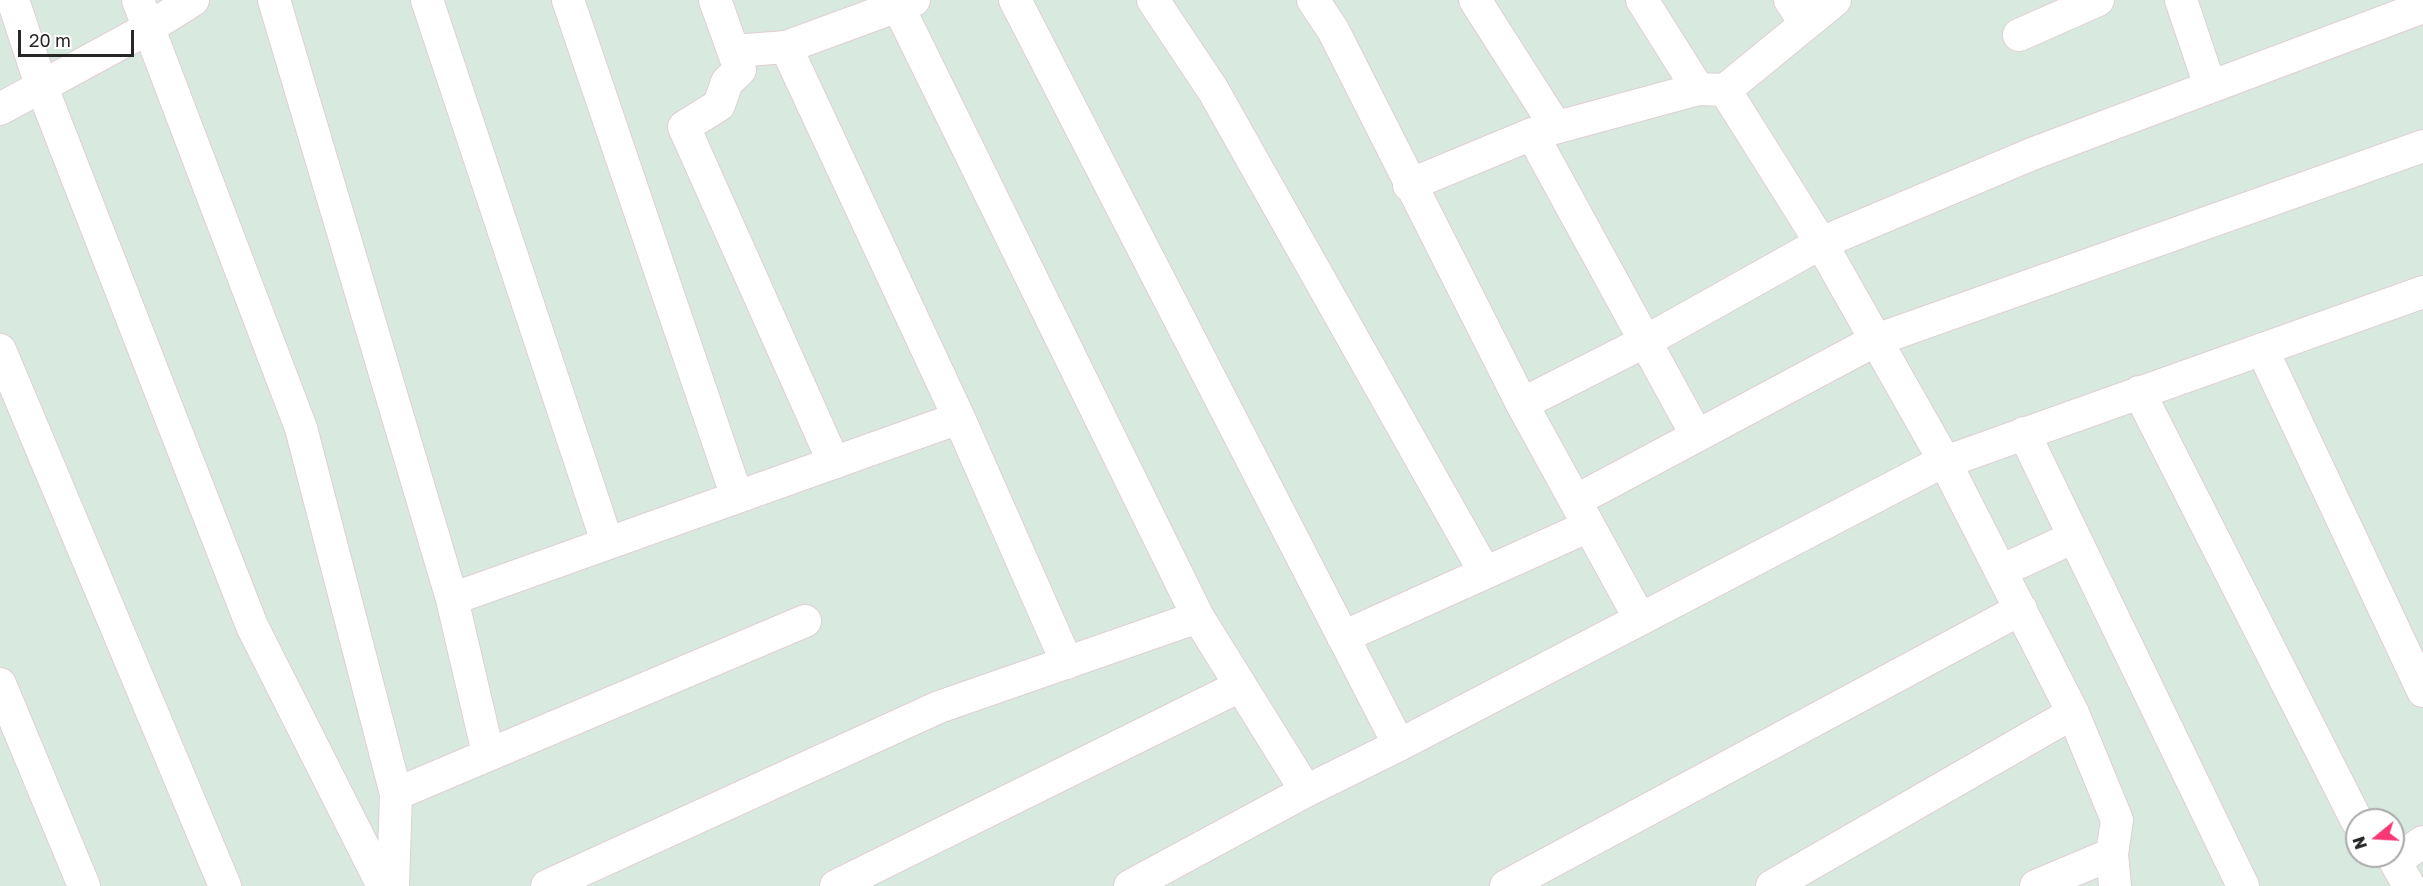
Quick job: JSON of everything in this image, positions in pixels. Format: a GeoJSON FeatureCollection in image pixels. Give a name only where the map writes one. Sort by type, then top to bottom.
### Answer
{"type":"FeatureCollection","features":[{"type":"Feature","properties":{"kind":"street"},"geometry":{"type":"LineString","coordinates":[[13,0],[41,85],[252,626],[383,886]]}},
{"type":"Feature","properties":{"kind":"street"},"geometry":{"type":"LineString","coordinates":[[0,109],[41,85],[142,14],[193,0]]}},
{"type":"Feature","properties":{"kind":"street"},"geometry":{"type":"LineString","coordinates":[[273,0],[452,599],[488,753]]}},
{"type":"Feature","properties":{"kind":"street"},"geometry":{"type":"LineString","coordinates":[[427,0],[607,542]]}},
{"type":"Feature","properties":{"kind":"street"},"geometry":{"type":"LineString","coordinates":[[568,0],[737,497]]}},
{"type":"Feature","properties":{"kind":"street"},"geometry":{"type":"LineString","coordinates":[[715,0],[740,70],[727,82],[719,105],[684,127],[834,463]]}},
{"type":"Feature","properties":{"kind":"street"},"geometry":{"type":"LineString","coordinates":[[1015,0],[1399,745]]}},
{"type":"Feature","properties":{"kind":"street"},"geometry":{"type":"LineString","coordinates":[[1153,0],[1213,90],[1484,571]]}},
{"type":"Feature","properties":{"kind":"street"},"geometry":{"type":"LineString","coordinates":[[1313,0],[1333,30],[1409,185],[1522,404],[1640,619]]}},
{"type":"Feature","properties":{"kind":"street"},"geometry":{"type":"LineString","coordinates":[[1475,0],[1544,131],[1646,341],[1697,436]]}},
{"type":"Feature","properties":{"kind":"street"},"geometry":{"type":"LineString","coordinates":[[1642,0],[1711,89],[1821,243],[1945,462],[2073,713],[2117,820],[2112,854],[2115,886]]}},
{"type":"Feature","properties":{"kind":"street"},"geometry":{"type":"LineString","coordinates":[[1409,185],[1544,131],[1711,89],[1797,11],[1835,0]]}},
{"type":"Feature","properties":{"kind":"street"},"geometry":{"type":"LineString","coordinates":[[2019,35],[2098,0]]}},
{"type":"Feature","properties":{"kind":"street"},"geometry":{"type":"LineString","coordinates":[[2181,0],[2210,86]]}},
{"type":"Feature","properties":{"kind":"street"},"geometry":{"type":"LineString","coordinates":[[734,51],[786,47],[902,3],[1198,617],[1306,791]]}},
{"type":"Feature","properties":{"kind":"street"},"geometry":{"type":"LineString","coordinates":[[1522,404],[1646,341],[1821,243],[2032,154],[2423,7]]}},
{"type":"Feature","properties":{"kind":"street"},"geometry":{"type":"LineString","coordinates":[[142,14],[301,428],[396,794],[393,886]]}},
{"type":"Feature","properties":{"kind":"street"},"geometry":{"type":"LineString","coordinates":[[786,47],[959,418],[1067,663]]}},
{"type":"Feature","properties":{"kind":"street"},"geometry":{"type":"LineString","coordinates":[[1343,637],[1484,571],[1582,513],[1697,436],[1876,340],[2423,146]]}},
{"type":"Feature","properties":{"kind":"street"},"geometry":{"type":"LineString","coordinates":[[1130,886],[1306,791],[1945,462],[2423,292]]}},
{"type":"Feature","properties":{"kind":"street"},"geometry":{"type":"LineString","coordinates":[[2262,349],[2423,691]]}},
{"type":"Feature","properties":{"kind":"street"},"geometry":{"type":"LineString","coordinates":[[0,350],[225,886]]}},
{"type":"Feature","properties":{"kind":"street"},"geometry":{"type":"LineString","coordinates":[[2139,392],[2350,808]]}},
{"type":"Feature","properties":{"kind":"street"},"geometry":{"type":"LineString","coordinates":[[452,599],[959,418]]}},
{"type":"Feature","properties":{"kind":"street"},"geometry":{"type":"LineString","coordinates":[[2024,433],[2243,886]]}},
{"type":"Feature","properties":{"kind":"street"},"geometry":{"type":"LineString","coordinates":[[2001,571],[2074,537]]}},
{"type":"Feature","properties":{"kind":"street"},"geometry":{"type":"LineString","coordinates":[[1506,886],[2021,609]]}},
{"type":"Feature","properties":{"kind":"street"},"geometry":{"type":"LineString","coordinates":[[547,886],[939,707],[1198,617]]}},
{"type":"Feature","properties":{"kind":"street"},"geometry":{"type":"LineString","coordinates":[[396,794],[488,753],[805,621]]}},
{"type":"Feature","properties":{"kind":"street"},"geometry":{"type":"LineString","coordinates":[[0,684],[84,886]]}},
{"type":"Feature","properties":{"kind":"street"},"geometry":{"type":"LineString","coordinates":[[836,886],[1240,686]]}},
{"type":"Feature","properties":{"kind":"street"},"geometry":{"type":"LineString","coordinates":[[1772,886],[2073,713]]}},
{"type":"Feature","properties":{"kind":"street"},"geometry":{"type":"LineString","coordinates":[[2405,861],[2423,842]]}},
{"type":"Feature","properties":{"kind":"street"},"geometry":{"type":"LineString","coordinates":[[2036,886],[2112,854]]}}]}
